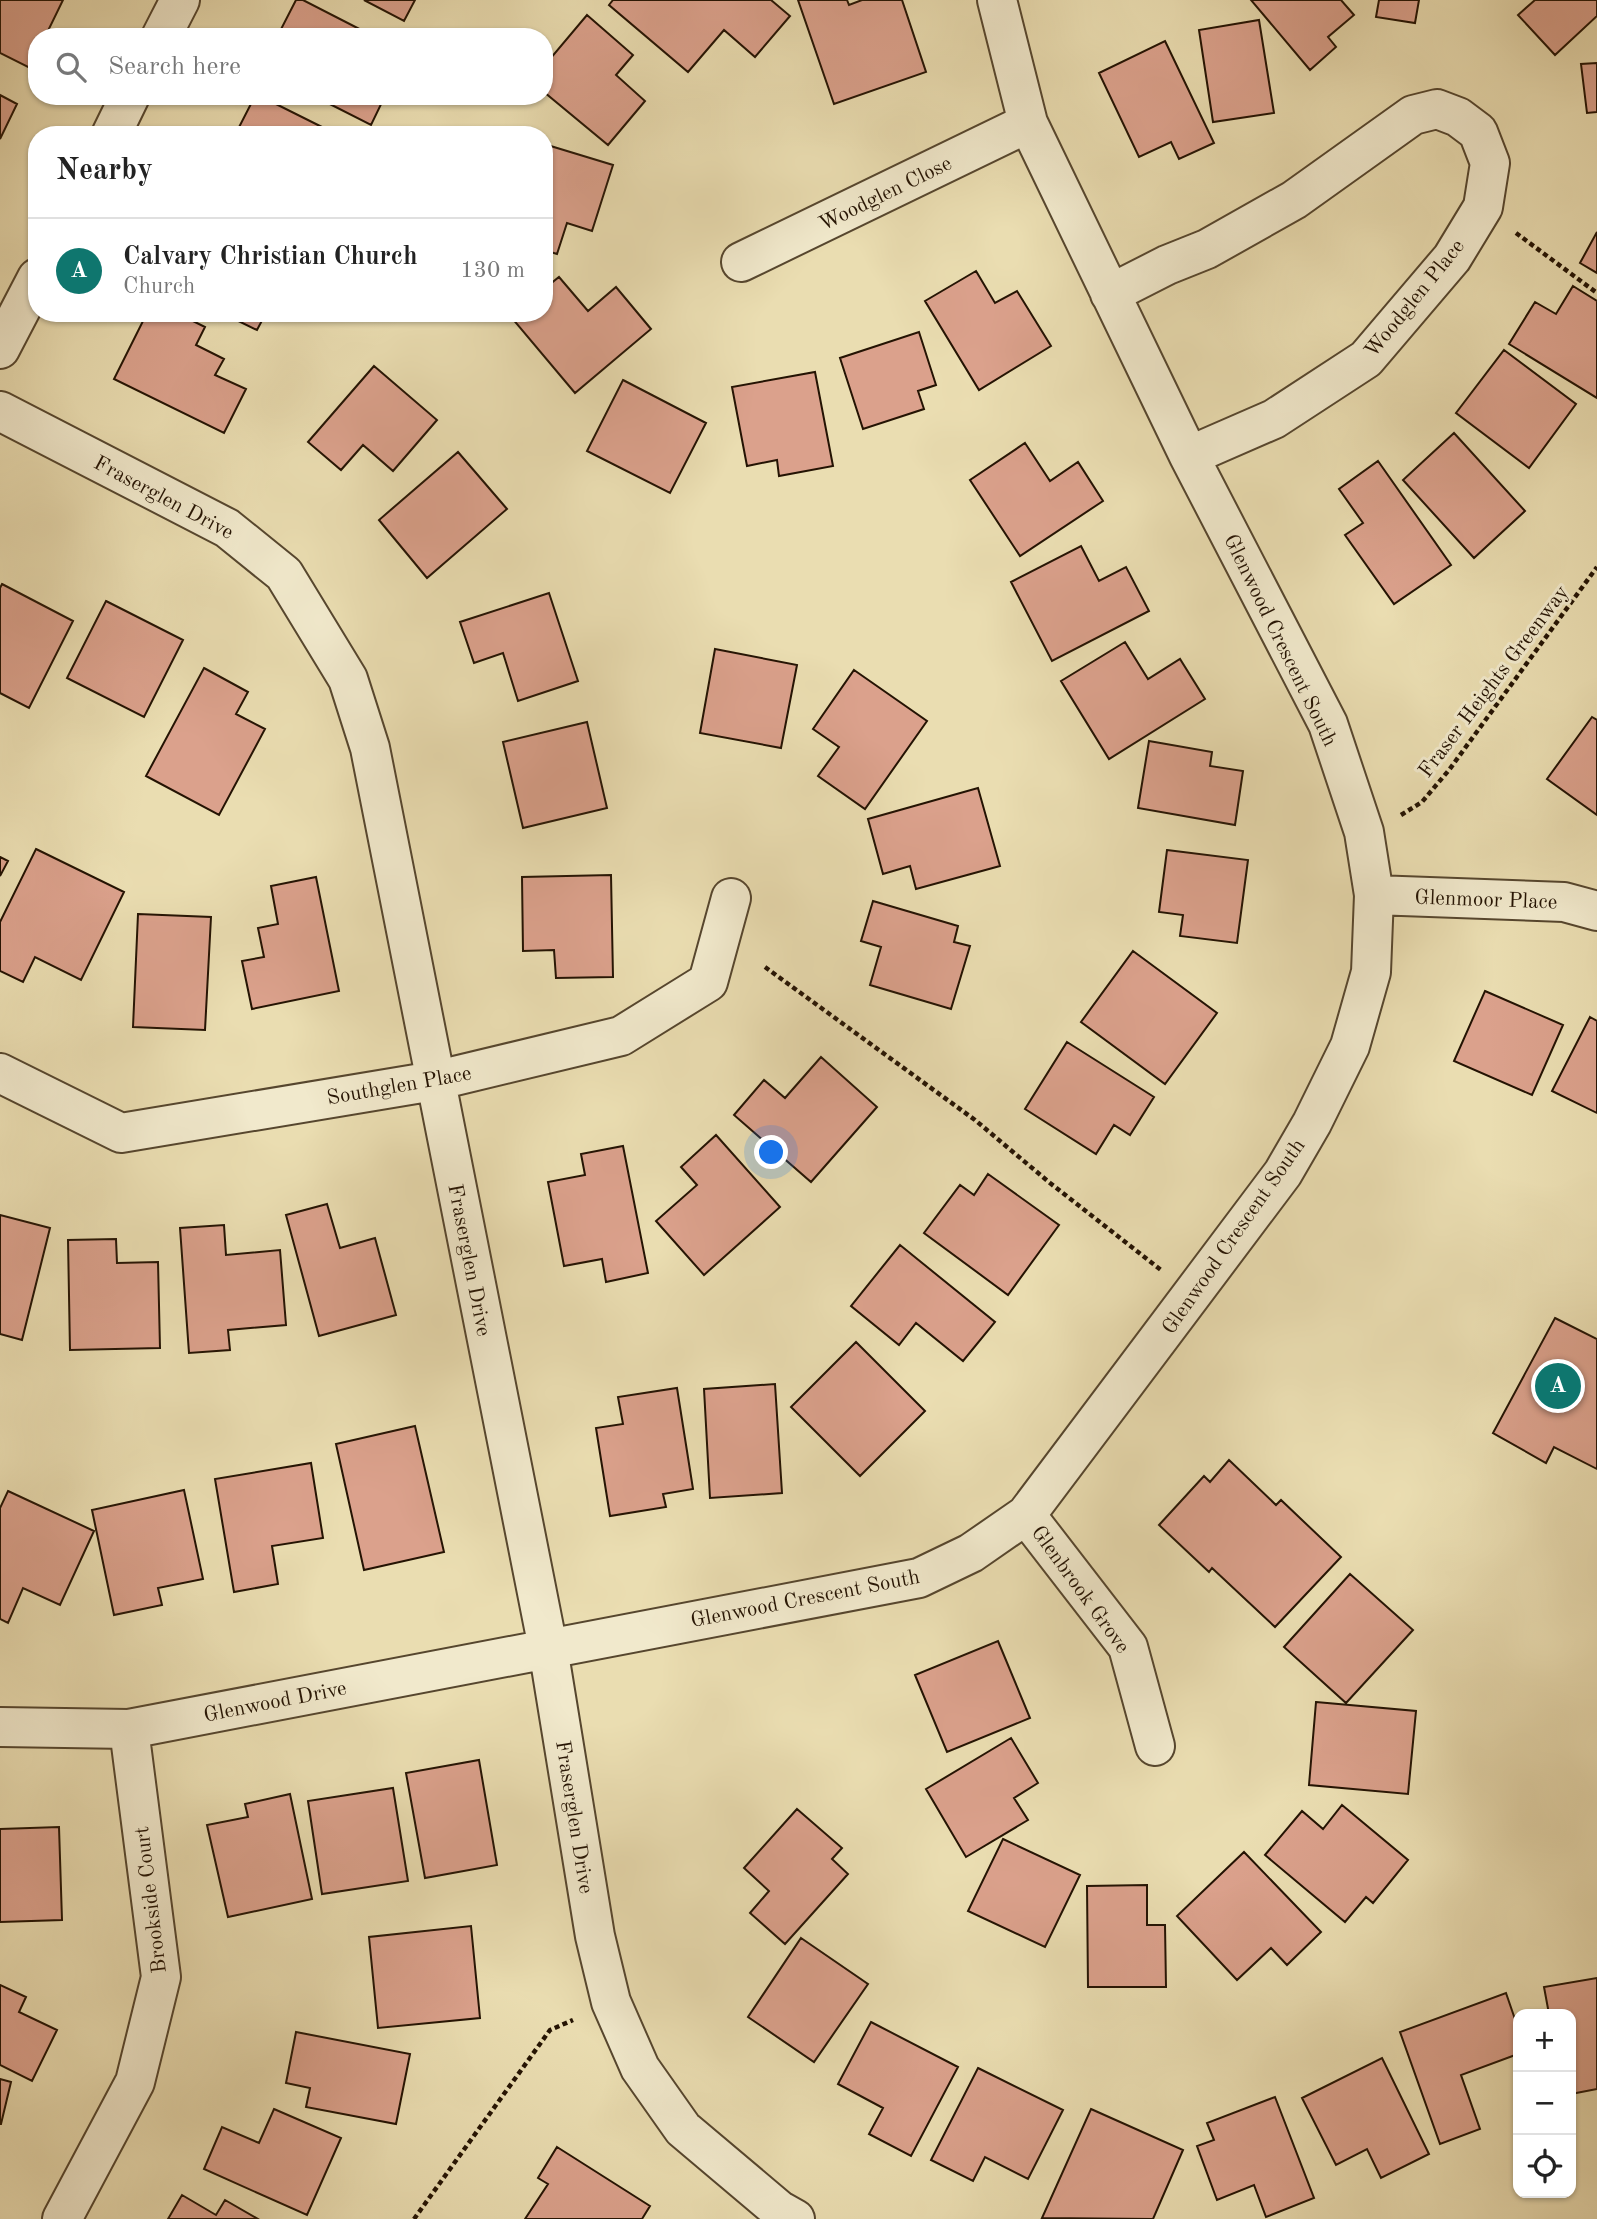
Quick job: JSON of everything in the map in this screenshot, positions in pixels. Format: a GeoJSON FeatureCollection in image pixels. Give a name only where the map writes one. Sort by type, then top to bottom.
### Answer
{"type":"FeatureCollection","features":[{"type":"Feature","properties":{"kind":"street"},"geometry":{"type":"LineString","coordinates":[[166,28],[180,0]]}},
{"type":"Feature","properties":{"kind":"street","name":"Glenwood Crescent South"},"geometry":{"type":"LineString","coordinates":[[548,1648],[919,1578],[971,1553],[1026,1515],[1283,1173],[1312,1123],[1350,1046],[1371,972],[1374,895],[1364,832],[1328,724],[1189,456],[1028,123],[998,0]]}},
{"type":"Feature","properties":{"kind":"street"},"geometry":{"type":"LineString","coordinates":[[116,126],[126,105]]}},
{"type":"Feature","properties":{"kind":"street","name":"Woodglen Place"},"geometry":{"type":"LineString","coordinates":[[1110,294],[1167,265],[1207,249],[1294,200],[1413,115],[1437,109],[1458,117],[1478,132],[1490,163],[1483,207],[1452,258],[1366,359],[1274,419],[1189,456]]}},
{"type":"Feature","properties":{"kind":"street","name":"Woodglen Close"},"geometry":{"type":"LineString","coordinates":[[741,262],[1028,123]]}},
{"type":"Feature","properties":{"kind":"street"},"geometry":{"type":"LineString","coordinates":[[0,349],[28,295]]}},
{"type":"Feature","properties":{"kind":"street","name":"Fraserglen Drive"},"geometry":{"type":"LineString","coordinates":[[0,411],[227,528],[284,574],[348,679],[370,748],[548,1648],[594,1936],[611,2002],[640,2068],[682,2129],[782,2216]]}},
{"type":"Feature","properties":{"kind":"street","name":"Glenmoor Place"},"geometry":{"type":"LineString","coordinates":[[1374,895],[1564,902],[1597,911]]}},
{"type":"Feature","properties":{"kind":"street","name":"Southglen Place"},"geometry":{"type":"LineString","coordinates":[[0,1073],[121,1133],[434,1081],[621,1036],[632,1030],[708,982],[731,898]]}},
{"type":"Feature","properties":{"kind":"street","name":"Glenbrook Grove"},"geometry":{"type":"LineString","coordinates":[[1026,1515],[1128,1647],[1155,1746]]}},
{"type":"Feature","properties":{"kind":"street","name":"Glenwood Drive"},"geometry":{"type":"LineString","coordinates":[[0,1727],[129,1729],[548,1648]]}},
{"type":"Feature","properties":{"kind":"street","name":"Brookside Court"},"geometry":{"type":"LineString","coordinates":[[62,2219],[135,2082],[161,1977],[129,1729]]}},
{"type":"Feature","properties":{"kind":"path"},"geometry":{"type":"LineString","coordinates":[[1512,230],[1597,293]]}},
{"type":"Feature","properties":{"kind":"path","name":"Fraser Heights Greenway"},"geometry":{"type":"LineString","coordinates":[[1411,810],[1422,803],[1449,769],[1597,567]]}},
{"type":"Feature","properties":{"kind":"path"},"geometry":{"type":"LineString","coordinates":[[765,967],[975,1120],[1164,1273]]}},
{"type":"Feature","properties":{"kind":"path"},"geometry":{"type":"LineString","coordinates":[[414,2219],[550,2030],[570,2021]]}},
{"type":"Feature","properties":{"kind":"building"},"geometry":{"type":"Polygon","coordinates":[[[0,0],[63,0],[49,28],[28,28],[28,67],[0,53],[0,0]]]}},
{"type":"Feature","properties":{"kind":"building"},"geometry":{"type":"Polygon","coordinates":[[[296,0],[303,0],[357,28],[282,28],[296,0]]]}},
{"type":"Feature","properties":{"kind":"building"},"geometry":{"type":"Polygon","coordinates":[[[364,0],[415,0],[404,21],[364,0]]]}},
{"type":"Feature","properties":{"kind":"building"},"geometry":{"type":"Polygon","coordinates":[[[613,0],[771,0],[790,16],[755,57],[724,30],[688,72],[609,5],[613,0]]]}},
{"type":"Feature","properties":{"kind":"building"},"geometry":{"type":"Polygon","coordinates":[[[798,0],[847,0],[849,5],[862,0],[902,0],[926,72],[834,104],[798,0]]]}},
{"type":"Feature","properties":{"kind":"building"},"geometry":{"type":"Polygon","coordinates":[[[1251,0],[1341,0],[1354,15],[1328,37],[1336,47],[1310,70],[1251,0]]]}},
{"type":"Feature","properties":{"kind":"building"},"geometry":{"type":"Polygon","coordinates":[[[1379,0],[1419,0],[1415,23],[1376,17],[1379,0]]]}},
{"type":"Feature","properties":{"kind":"building"},"geometry":{"type":"Polygon","coordinates":[[[1535,0],[1597,0],[1597,16],[1555,55],[1518,15],[1535,0]]]}},
{"type":"Feature","properties":{"kind":"building"},"geometry":{"type":"Polygon","coordinates":[[[587,15],[633,55],[616,75],[645,101],[608,145],[553,99],[553,55],[587,15]]]}},
{"type":"Feature","properties":{"kind":"building"},"geometry":{"type":"Polygon","coordinates":[[[1259,20],[1274,113],[1213,122],[1199,30],[1259,20]]]}},
{"type":"Feature","properties":{"kind":"building"},"geometry":{"type":"Polygon","coordinates":[[[1165,41],[1214,143],[1179,159],[1171,142],[1139,157],[1099,73],[1165,41]]]}},
{"type":"Feature","properties":{"kind":"building"},"geometry":{"type":"Polygon","coordinates":[[[1597,63],[1597,112],[1587,113],[1581,64],[1597,63]]]}},
{"type":"Feature","properties":{"kind":"building"},"geometry":{"type":"Polygon","coordinates":[[[0,95],[17,104],[0,139],[0,95]]]}},
{"type":"Feature","properties":{"kind":"building"},"geometry":{"type":"Polygon","coordinates":[[[250,105],[278,105],[320,126],[240,126],[250,105]]]}},
{"type":"Feature","properties":{"kind":"building"},"geometry":{"type":"Polygon","coordinates":[[[332,105],[381,105],[371,125],[332,105]]]}},
{"type":"Feature","properties":{"kind":"building"},"geometry":{"type":"Polygon","coordinates":[[[553,147],[613,165],[592,231],[567,223],[557,254],[553,253],[553,147]]]}},
{"type":"Feature","properties":{"kind":"building"},"geometry":{"type":"Polygon","coordinates":[[[1597,232],[1597,273],[1580,263],[1597,232]]]}},
{"type":"Feature","properties":{"kind":"building"},"geometry":{"type":"Polygon","coordinates":[[[976,271],[995,303],[1017,291],[1051,346],[979,390],[925,301],[976,271]]]}},
{"type":"Feature","properties":{"kind":"building"},"geometry":{"type":"Polygon","coordinates":[[[559,277],[588,311],[616,287],[651,329],[575,393],[515,322],[553,322],[553,282],[559,277]]]}},
{"type":"Feature","properties":{"kind":"building"},"geometry":{"type":"Polygon","coordinates":[[[1573,286],[1597,301],[1597,398],[1509,344],[1535,302],[1556,314],[1573,286]]]}},
{"type":"Feature","properties":{"kind":"building"},"geometry":{"type":"Polygon","coordinates":[[[142,322],[195,322],[205,327],[196,345],[224,359],[215,375],[246,389],[224,433],[114,379],[142,322]]]}},
{"type":"Feature","properties":{"kind":"building"},"geometry":{"type":"Polygon","coordinates":[[[241,322],[261,322],[257,330],[241,322]]]}},
{"type":"Feature","properties":{"kind":"building"},"geometry":{"type":"Polygon","coordinates":[[[919,332],[936,385],[918,391],[924,409],[863,429],[840,358],[919,332]]]}},
{"type":"Feature","properties":{"kind":"building"},"geometry":{"type":"Polygon","coordinates":[[[1504,350],[1576,404],[1529,468],[1456,413],[1504,350]]]}},
{"type":"Feature","properties":{"kind":"building"},"geometry":{"type":"Polygon","coordinates":[[[374,366],[437,420],[393,471],[363,445],[341,470],[308,442],[374,366]]]}},
{"type":"Feature","properties":{"kind":"building"},"geometry":{"type":"Polygon","coordinates":[[[815,372],[833,466],[779,476],[777,460],[747,466],[732,387],[815,372]]]}},
{"type":"Feature","properties":{"kind":"building"},"geometry":{"type":"Polygon","coordinates":[[[623,380],[706,423],[670,493],[587,451],[623,380]]]}},
{"type":"Feature","properties":{"kind":"building"},"geometry":{"type":"Polygon","coordinates":[[[1454,433],[1525,511],[1474,558],[1403,480],[1454,433]]]}},
{"type":"Feature","properties":{"kind":"building"},"geometry":{"type":"Polygon","coordinates":[[[1025,443],[1050,481],[1078,462],[1103,501],[1020,556],[970,480],[1025,443]]]}},
{"type":"Feature","properties":{"kind":"building"},"geometry":{"type":"Polygon","coordinates":[[[458,452],[507,509],[427,578],[379,520],[458,452]]]}},
{"type":"Feature","properties":{"kind":"building"},"geometry":{"type":"Polygon","coordinates":[[[1378,461],[1451,565],[1394,604],[1345,535],[1363,523],[1339,489],[1378,461]]]}},
{"type":"Feature","properties":{"kind":"building"},"geometry":{"type":"Polygon","coordinates":[[[1081,546],[1099,581],[1126,567],[1149,611],[1052,661],[1011,582],[1081,546]]]}},
{"type":"Feature","properties":{"kind":"building"},"geometry":{"type":"Polygon","coordinates":[[[2,584],[73,621],[29,708],[0,693],[2,584]]]}},
{"type":"Feature","properties":{"kind":"building"},"geometry":{"type":"Polygon","coordinates":[[[549,593],[578,681],[518,701],[503,653],[474,663],[460,622],[549,593]]]}},
{"type":"Feature","properties":{"kind":"building"},"geometry":{"type":"Polygon","coordinates":[[[106,601],[183,640],[144,717],[67,678],[106,601]]]}},
{"type":"Feature","properties":{"kind":"building"},"geometry":{"type":"Polygon","coordinates":[[[1125,642],[1148,679],[1180,659],[1205,699],[1109,759],[1061,681],[1125,642]]]}},
{"type":"Feature","properties":{"kind":"building"},"geometry":{"type":"Polygon","coordinates":[[[715,649],[797,665],[781,748],[700,733],[715,649]]]}},
{"type":"Feature","properties":{"kind":"building"},"geometry":{"type":"Polygon","coordinates":[[[204,668],[248,692],[236,714],[265,729],[219,815],[146,776],[204,668]]]}},
{"type":"Feature","properties":{"kind":"building"},"geometry":{"type":"Polygon","coordinates":[[[854,670],[927,721],[865,809],[818,776],[839,747],[813,729],[854,670]]]}},
{"type":"Feature","properties":{"kind":"building"},"geometry":{"type":"Polygon","coordinates":[[[1592,717],[1597,720],[1597,815],[1547,779],[1592,717]]]}},
{"type":"Feature","properties":{"kind":"building"},"geometry":{"type":"Polygon","coordinates":[[[587,722],[607,808],[523,828],[503,742],[587,722]]]}},
{"type":"Feature","properties":{"kind":"building"},"geometry":{"type":"Polygon","coordinates":[[[1149,741],[1212,752],[1210,766],[1243,771],[1235,825],[1138,808],[1149,741]]]}},
{"type":"Feature","properties":{"kind":"building"},"geometry":{"type":"Polygon","coordinates":[[[978,788],[1000,866],[916,889],[910,866],[883,874],[868,819],[978,788]]]}},
{"type":"Feature","properties":{"kind":"building"},"geometry":{"type":"Polygon","coordinates":[[[36,849],[124,892],[81,980],[35,957],[23,982],[0,971],[0,922],[36,849]]]}},
{"type":"Feature","properties":{"kind":"building"},"geometry":{"type":"Polygon","coordinates":[[[1167,850],[1248,860],[1237,943],[1180,936],[1183,915],[1159,912],[1167,850]]]}},
{"type":"Feature","properties":{"kind":"building"},"geometry":{"type":"Polygon","coordinates":[[[0,857],[8,861],[0,876],[0,857]]]}},
{"type":"Feature","properties":{"kind":"building"},"geometry":{"type":"Polygon","coordinates":[[[611,875],[613,977],[556,978],[554,950],[523,951],[522,877],[611,875]]]}},
{"type":"Feature","properties":{"kind":"building"},"geometry":{"type":"Polygon","coordinates":[[[316,877],[339,991],[252,1009],[242,961],[264,957],[258,928],[278,924],[271,886],[316,877]]]}},
{"type":"Feature","properties":{"kind":"building"},"geometry":{"type":"Polygon","coordinates":[[[873,901],[958,926],[954,942],[970,946],[951,1009],[870,985],[881,947],[861,941],[873,901]]]}},
{"type":"Feature","properties":{"kind":"building"},"geometry":{"type":"Polygon","coordinates":[[[138,914],[211,917],[205,1030],[133,1027],[138,914]]]}},
{"type":"Feature","properties":{"kind":"building"},"geometry":{"type":"Polygon","coordinates":[[[1133,951],[1217,1013],[1165,1084],[1081,1022],[1133,951]]]}},
{"type":"Feature","properties":{"kind":"building"},"geometry":{"type":"Polygon","coordinates":[[[1485,991],[1563,1025],[1532,1095],[1454,1061],[1485,991]]]}},
{"type":"Feature","properties":{"kind":"building"},"geometry":{"type":"Polygon","coordinates":[[[1590,1017],[1597,1021],[1597,1113],[1552,1091],[1590,1017]]]}},
{"type":"Feature","properties":{"kind":"building"},"geometry":{"type":"Polygon","coordinates":[[[1067,1042],[1154,1097],[1130,1135],[1114,1125],[1096,1154],[1025,1109],[1067,1042]]]}},
{"type":"Feature","properties":{"kind":"building"},"geometry":{"type":"Polygon","coordinates":[[[821,1057],[877,1107],[811,1182],[734,1115],[764,1080],[785,1098],[821,1057]]]}},
{"type":"Feature","properties":{"kind":"building"},"geometry":{"type":"Polygon","coordinates":[[[716,1135],[780,1207],[704,1275],[656,1221],[697,1185],[681,1167],[716,1135]]]}},
{"type":"Feature","properties":{"kind":"building"},"geometry":{"type":"Polygon","coordinates":[[[623,1146],[648,1273],[606,1282],[602,1259],[564,1266],[548,1182],[585,1175],[581,1154],[623,1146]]]}},
{"type":"Feature","properties":{"kind":"building"},"geometry":{"type":"Polygon","coordinates":[[[988,1174],[1059,1225],[1008,1295],[924,1233],[960,1185],[974,1195],[988,1174]]]}},
{"type":"Feature","properties":{"kind":"building"},"geometry":{"type":"Polygon","coordinates":[[[327,1204],[340,1248],[375,1238],[396,1315],[319,1336],[286,1215],[327,1204]]]}},
{"type":"Feature","properties":{"kind":"building"},"geometry":{"type":"Polygon","coordinates":[[[0,1215],[50,1228],[22,1340],[0,1334],[0,1215]]]}},
{"type":"Feature","properties":{"kind":"building"},"geometry":{"type":"Polygon","coordinates":[[[224,1225],[226,1255],[280,1250],[286,1325],[228,1330],[230,1350],[189,1353],[180,1228],[224,1225]]]}},
{"type":"Feature","properties":{"kind":"building"},"geometry":{"type":"Polygon","coordinates":[[[116,1239],[117,1263],[158,1262],[160,1348],[70,1350],[68,1240],[116,1239]]]}},
{"type":"Feature","properties":{"kind":"building"},"geometry":{"type":"Polygon","coordinates":[[[900,1245],[995,1322],[963,1361],[916,1323],[899,1345],[851,1306],[900,1245]]]}},
{"type":"Feature","properties":{"kind":"building"},"geometry":{"type":"Polygon","coordinates":[[[1555,1318],[1597,1339],[1597,1469],[1554,1447],[1546,1463],[1493,1433],[1555,1318]]]}},
{"type":"Feature","properties":{"kind":"building"},"geometry":{"type":"Polygon","coordinates":[[[856,1342],[925,1411],[860,1476],[791,1407],[856,1342]]]}},
{"type":"Feature","properties":{"kind":"building"},"geometry":{"type":"Polygon","coordinates":[[[775,1384],[782,1493],[710,1498],[704,1389],[775,1384]]]}},
{"type":"Feature","properties":{"kind":"building"},"geometry":{"type":"Polygon","coordinates":[[[677,1388],[693,1489],[663,1494],[666,1507],[610,1516],[596,1428],[623,1424],[618,1397],[677,1388]]]}},
{"type":"Feature","properties":{"kind":"building"},"geometry":{"type":"Polygon","coordinates":[[[415,1426],[444,1552],[364,1570],[336,1444],[415,1426]]]}},
{"type":"Feature","properties":{"kind":"building"},"geometry":{"type":"Polygon","coordinates":[[[1229,1460],[1276,1505],[1281,1500],[1341,1557],[1275,1627],[1212,1568],[1209,1572],[1159,1525],[1204,1476],[1210,1482],[1229,1460]]]}},
{"type":"Feature","properties":{"kind":"building"},"geometry":{"type":"Polygon","coordinates":[[[311,1463],[323,1538],[272,1546],[278,1584],[234,1592],[215,1479],[311,1463]]]}},
{"type":"Feature","properties":{"kind":"building"},"geometry":{"type":"Polygon","coordinates":[[[184,1490],[203,1579],[158,1588],[162,1605],[114,1615],[92,1510],[184,1490]]]}},
{"type":"Feature","properties":{"kind":"building"},"geometry":{"type":"Polygon","coordinates":[[[8,1491],[94,1531],[60,1605],[23,1588],[8,1623],[0,1619],[0,1508],[8,1491]]]}},
{"type":"Feature","properties":{"kind":"building"},"geometry":{"type":"Polygon","coordinates":[[[1350,1574],[1413,1630],[1346,1703],[1284,1647],[1350,1574]]]}},
{"type":"Feature","properties":{"kind":"building"},"geometry":{"type":"Polygon","coordinates":[[[998,1641],[1030,1718],[947,1752],[915,1675],[998,1641]]]}},
{"type":"Feature","properties":{"kind":"building"},"geometry":{"type":"Polygon","coordinates":[[[1316,1702],[1416,1711],[1408,1794],[1309,1785],[1316,1702]]]}},
{"type":"Feature","properties":{"kind":"building"},"geometry":{"type":"Polygon","coordinates":[[[1011,1738],[1038,1783],[1014,1798],[1028,1820],[966,1857],[926,1789],[1011,1738]]]}},
{"type":"Feature","properties":{"kind":"building"},"geometry":{"type":"Polygon","coordinates":[[[479,1760],[497,1865],[425,1878],[406,1773],[479,1760]]]}},
{"type":"Feature","properties":{"kind":"building"},"geometry":{"type":"Polygon","coordinates":[[[393,1788],[408,1881],[322,1894],[308,1801],[393,1788]]]}},
{"type":"Feature","properties":{"kind":"building"},"geometry":{"type":"Polygon","coordinates":[[[290,1794],[312,1899],[228,1917],[207,1825],[248,1817],[245,1804],[290,1794]]]}},
{"type":"Feature","properties":{"kind":"building"},"geometry":{"type":"Polygon","coordinates":[[[1342,1805],[1408,1860],[1373,1903],[1366,1897],[1345,1922],[1265,1855],[1302,1811],[1323,1829],[1342,1805]]]}},
{"type":"Feature","properties":{"kind":"building"},"geometry":{"type":"Polygon","coordinates":[[[797,1809],[842,1848],[832,1859],[848,1874],[785,1944],[750,1913],[769,1891],[744,1868],[797,1809]]]}},
{"type":"Feature","properties":{"kind":"building"},"geometry":{"type":"Polygon","coordinates":[[[59,1827],[62,1920],[0,1922],[0,1829],[59,1827]]]}},
{"type":"Feature","properties":{"kind":"building"},"geometry":{"type":"Polygon","coordinates":[[[1003,1839],[1080,1875],[1045,1947],[968,1911],[1003,1839]]]}},
{"type":"Feature","properties":{"kind":"building"},"geometry":{"type":"Polygon","coordinates":[[[1244,1852],[1321,1932],[1287,1965],[1271,1948],[1237,1980],[1177,1916],[1244,1852]]]}},
{"type":"Feature","properties":{"kind":"building"},"geometry":{"type":"Polygon","coordinates":[[[1147,1885],[1147,1925],[1165,1925],[1166,1987],[1088,1987],[1087,1886],[1147,1885]]]}},
{"type":"Feature","properties":{"kind":"building"},"geometry":{"type":"Polygon","coordinates":[[[471,1926],[480,2018],[378,2028],[369,1937],[471,1926]]]}},
{"type":"Feature","properties":{"kind":"building"},"geometry":{"type":"Polygon","coordinates":[[[801,1938],[868,1984],[814,2062],[748,2017],[801,1938]]]}},
{"type":"Feature","properties":{"kind":"building"},"geometry":{"type":"Polygon","coordinates":[[[1597,1978],[1597,2089],[1576,2093],[1576,2009],[1548,2009],[1544,1987],[1597,1978]]]}},
{"type":"Feature","properties":{"kind":"building"},"geometry":{"type":"Polygon","coordinates":[[[0,1985],[26,1997],[19,2012],[57,2030],[32,2081],[0,2065],[0,1985]]]}},
{"type":"Feature","properties":{"kind":"building"},"geometry":{"type":"Polygon","coordinates":[[[1506,1993],[1513,2013],[1513,2056],[1461,2075],[1480,2129],[1440,2144],[1400,2032],[1506,1993]]]}},
{"type":"Feature","properties":{"kind":"building"},"geometry":{"type":"Polygon","coordinates":[[[871,2022],[958,2067],[911,2156],[869,2134],[883,2108],[838,2084],[871,2022]]]}},
{"type":"Feature","properties":{"kind":"building"},"geometry":{"type":"Polygon","coordinates":[[[296,2032],[410,2054],[396,2124],[306,2107],[310,2088],[286,2083],[296,2032]]]}},
{"type":"Feature","properties":{"kind":"building"},"geometry":{"type":"Polygon","coordinates":[[[1382,2058],[1429,2154],[1381,2178],[1367,2149],[1336,2165],[1302,2098],[1382,2058]]]}},
{"type":"Feature","properties":{"kind":"building"},"geometry":{"type":"Polygon","coordinates":[[[978,2068],[1063,2110],[1028,2179],[985,2157],[973,2181],[931,2160],[978,2068]]]}},
{"type":"Feature","properties":{"kind":"building"},"geometry":{"type":"Polygon","coordinates":[[[0,2079],[11,2082],[1,2124],[0,2124],[0,2079]]]}},
{"type":"Feature","properties":{"kind":"building"},"geometry":{"type":"Polygon","coordinates":[[[1275,2097],[1314,2198],[1266,2217],[1254,2185],[1217,2200],[1197,2146],[1214,2140],[1207,2123],[1275,2097]]]}},
{"type":"Feature","properties":{"kind":"building"},"geometry":{"type":"Polygon","coordinates":[[[274,2109],[341,2138],[307,2215],[204,2169],[222,2127],[259,2143],[274,2109]]]}},
{"type":"Feature","properties":{"kind":"building"},"geometry":{"type":"Polygon","coordinates":[[[1091,2109],[1183,2150],[1153,2219],[1042,2218],[1091,2109]]]}},
{"type":"Feature","properties":{"kind":"building"},"geometry":{"type":"Polygon","coordinates":[[[557,2147],[650,2206],[642,2219],[525,2219],[548,2184],[538,2178],[557,2147]]]}},
{"type":"Feature","properties":{"kind":"building"},"geometry":{"type":"Polygon","coordinates":[[[182,2195],[216,2215],[225,2200],[258,2219],[168,2219],[182,2195]]]}},
{"type":"Feature","properties":{"kind":"place","name":"Calvary Christian Church"},"geometry":{"type":"Point","coordinates":[1558,1386]}}]}
